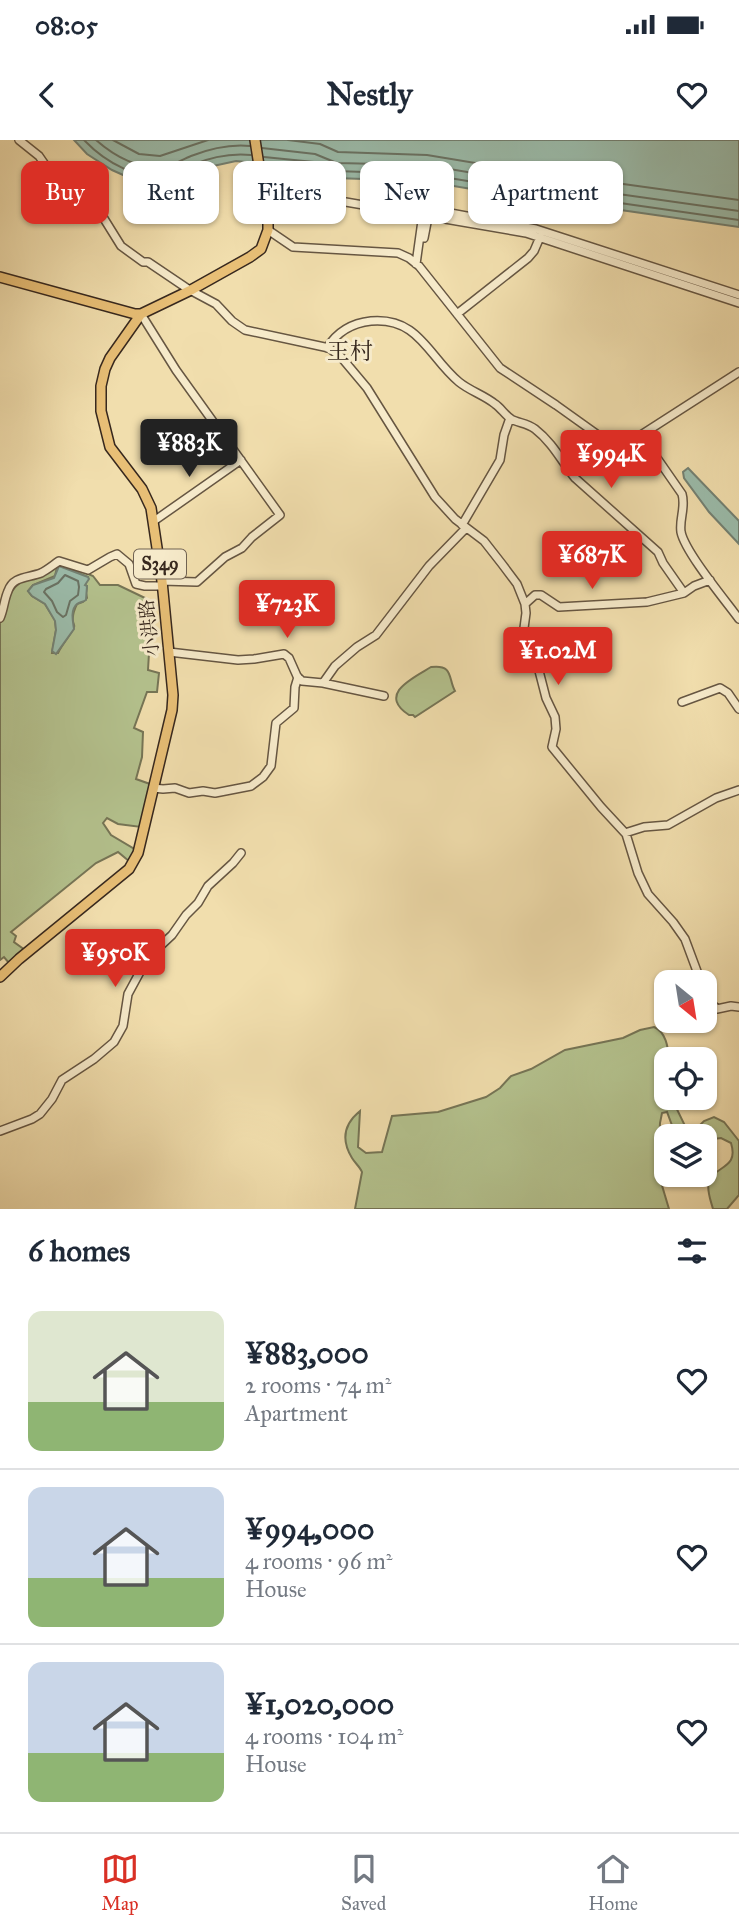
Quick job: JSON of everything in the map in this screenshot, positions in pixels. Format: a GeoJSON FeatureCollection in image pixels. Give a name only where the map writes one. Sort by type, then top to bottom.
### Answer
{"type":"FeatureCollection","features":[{"type":"Feature","properties":{"kind":"main road"},"geometry":{"type":"LineString","coordinates":[[255,140],[258,161]]}},
{"type":"Feature","properties":{"kind":"main road"},"geometry":{"type":"LineString","coordinates":[[267,224],[268,230]]}},
{"type":"Feature","properties":{"kind":"main road","name":"小洪路"},"geometry":{"type":"LineString","coordinates":[[0,977],[129,869],[138,853],[173,710],[154,521],[142,489],[110,447],[101,411],[101,386],[105,369],[141,314],[250,257],[261,249],[268,230]]}},
{"type":"Feature","properties":{"kind":"main road"},"geometry":{"type":"LineString","coordinates":[[0,277],[141,314]]}},
{"type":"Feature","properties":{"kind":"street"},"geometry":{"type":"LineString","coordinates":[[19,140],[71,189],[90,201],[122,247],[143,262],[148,261],[216,304],[245,330],[327,348],[341,357],[362,382],[435,497],[487,544],[517,584],[526,613],[524,628],[546,698],[555,717],[552,747],[625,833],[648,894],[684,939],[696,970]]}},
{"type":"Feature","properties":{"kind":"street"},"geometry":{"type":"LineString","coordinates":[[454,216],[537,229],[739,295]]}},
{"type":"Feature","properties":{"kind":"street"},"geometry":{"type":"LineString","coordinates":[[454,218],[540,237],[739,303]]}},
{"type":"Feature","properties":{"kind":"street"},"geometry":{"type":"LineString","coordinates":[[415,263],[421,224]]}},
{"type":"Feature","properties":{"kind":"street"},"geometry":{"type":"LineString","coordinates":[[415,263],[427,224]]}},
{"type":"Feature","properties":{"kind":"street"},"geometry":{"type":"LineString","coordinates":[[268,230],[293,247],[398,253],[415,263],[499,368],[612,445],[623,445],[641,435],[739,372]]}},
{"type":"Feature","properties":{"kind":"street"},"geometry":{"type":"LineString","coordinates":[[457,314],[528,258],[540,237]]}},
{"type":"Feature","properties":{"kind":"street"},"geometry":{"type":"LineString","coordinates":[[0,618],[8,591],[14,583],[43,572],[60,561],[90,570],[117,554],[129,564],[136,584],[145,586],[197,582],[225,556],[242,548],[280,515],[164,352],[141,314]]}},
{"type":"Feature","properties":{"kind":"street"},"geometry":{"type":"LineString","coordinates":[[327,348],[335,337],[352,325],[377,320],[402,325],[432,350],[458,381],[472,392],[495,403],[510,418],[536,430],[563,459],[575,478],[658,552],[684,593]]}},
{"type":"Feature","properties":{"kind":"street"},"geometry":{"type":"LineString","coordinates":[[323,683],[335,666],[376,635],[429,566],[464,526],[501,458],[504,435],[510,418]]}},
{"type":"Feature","properties":{"kind":"street"},"geometry":{"type":"LineString","coordinates":[[641,435],[680,489],[684,505],[682,536],[689,550],[739,619]]}},
{"type":"Feature","properties":{"kind":"street"},"geometry":{"type":"LineString","coordinates":[[154,521],[241,460]]}},
{"type":"Feature","properties":{"kind":"street"},"geometry":{"type":"LineString","coordinates":[[524,604],[538,594],[559,607],[647,602],[684,593],[699,583],[710,580]]}},
{"type":"Feature","properties":{"kind":"street"},"geometry":{"type":"LineString","coordinates":[[169,652],[238,660],[284,654],[302,681],[384,696]]}},
{"type":"Feature","properties":{"kind":"street"},"geometry":{"type":"LineString","coordinates":[[153,788],[215,793],[243,789],[257,783],[271,766],[275,725],[294,708],[298,677]]}},
{"type":"Feature","properties":{"kind":"street"},"geometry":{"type":"LineString","coordinates":[[682,702],[720,688],[729,693],[739,709]]}},
{"type":"Feature","properties":{"kind":"street"},"geometry":{"type":"LineString","coordinates":[[625,833],[644,827],[668,825],[716,798],[739,790]]}},
{"type":"Feature","properties":{"kind":"street"},"geometry":{"type":"LineString","coordinates":[[0,1130],[38,1116],[52,1099],[62,1080],[114,1042],[123,1026],[128,993],[141,970],[198,903],[208,886],[241,853]]}},
{"type":"Feature","properties":{"kind":"street"},"geometry":{"type":"LineString","coordinates":[[718,1010],[739,1007]]}},
{"type":"Feature","properties":{"kind":"green space"},"geometry":{"type":"Polygon","coordinates":[[[66,564],[93,576],[100,585],[118,585],[145,598],[148,670],[159,673],[157,692],[147,692],[134,728],[143,732],[142,757],[136,779],[150,784],[141,827],[118,824],[107,818],[103,823],[111,835],[136,850],[130,862],[118,852],[96,863],[11,932],[16,936],[14,942],[25,950],[9,963],[4,957],[0,960],[0,623],[16,586],[36,573],[66,564]],[[61,566],[57,567],[55,576],[33,585],[28,591],[45,604],[55,620],[52,653],[58,653],[73,629],[75,608],[87,598],[85,585],[88,577],[61,566]]]}},
{"type":"Feature","properties":{"kind":"green space"},"geometry":{"type":"Polygon","coordinates":[[[431,667],[447,670],[455,691],[415,717],[409,715],[396,700],[397,693],[408,681],[431,667]]]}},
{"type":"Feature","properties":{"kind":"green space"},"geometry":{"type":"Polygon","coordinates":[[[654,1027],[654,1033],[661,1033],[667,1047],[654,1047],[654,1110],[677,1110],[684,1124],[672,1124],[667,1112],[662,1113],[660,1124],[654,1124],[654,1187],[662,1187],[669,1209],[355,1209],[362,1172],[352,1158],[345,1139],[350,1121],[360,1111],[358,1147],[366,1153],[382,1152],[392,1116],[438,1112],[486,1097],[500,1088],[511,1076],[531,1069],[565,1050],[623,1038],[654,1027]]]}},
{"type":"Feature","properties":{"kind":"green space"},"geometry":{"type":"Polygon","coordinates":[[[714,1117],[724,1122],[739,1141],[739,1195],[727,1209],[713,1209],[708,1187],[717,1187],[717,1172],[726,1166],[733,1151],[731,1143],[717,1138],[717,1124],[701,1124],[714,1117]]]}},
{"type":"Feature","properties":{"kind":"water"},"geometry":{"type":"Polygon","coordinates":[[[74,140],[739,140],[739,227],[623,210],[623,161],[468,161],[468,188],[454,186],[454,161],[360,161],[360,179],[346,178],[346,161],[233,161],[219,165],[219,161],[123,161],[123,175],[109,168],[109,161],[98,161],[74,140]]]}},
{"type":"Feature","properties":{"kind":"water"},"geometry":{"type":"Polygon","coordinates":[[[688,468],[739,521],[739,544],[709,512],[684,478],[683,472],[688,468]]]}},
{"type":"Feature","properties":{"kind":"water"},"geometry":{"type":"Polygon","coordinates":[[[59,566],[89,579],[85,585],[86,600],[73,609],[74,629],[56,654],[52,651],[55,621],[45,604],[28,591],[33,585],[54,578],[59,566]]]}},
{"type":"Feature","properties":{"kind":"district","name":"王村"},"geometry":{"type":"Point","coordinates":[350,351]}}]}
